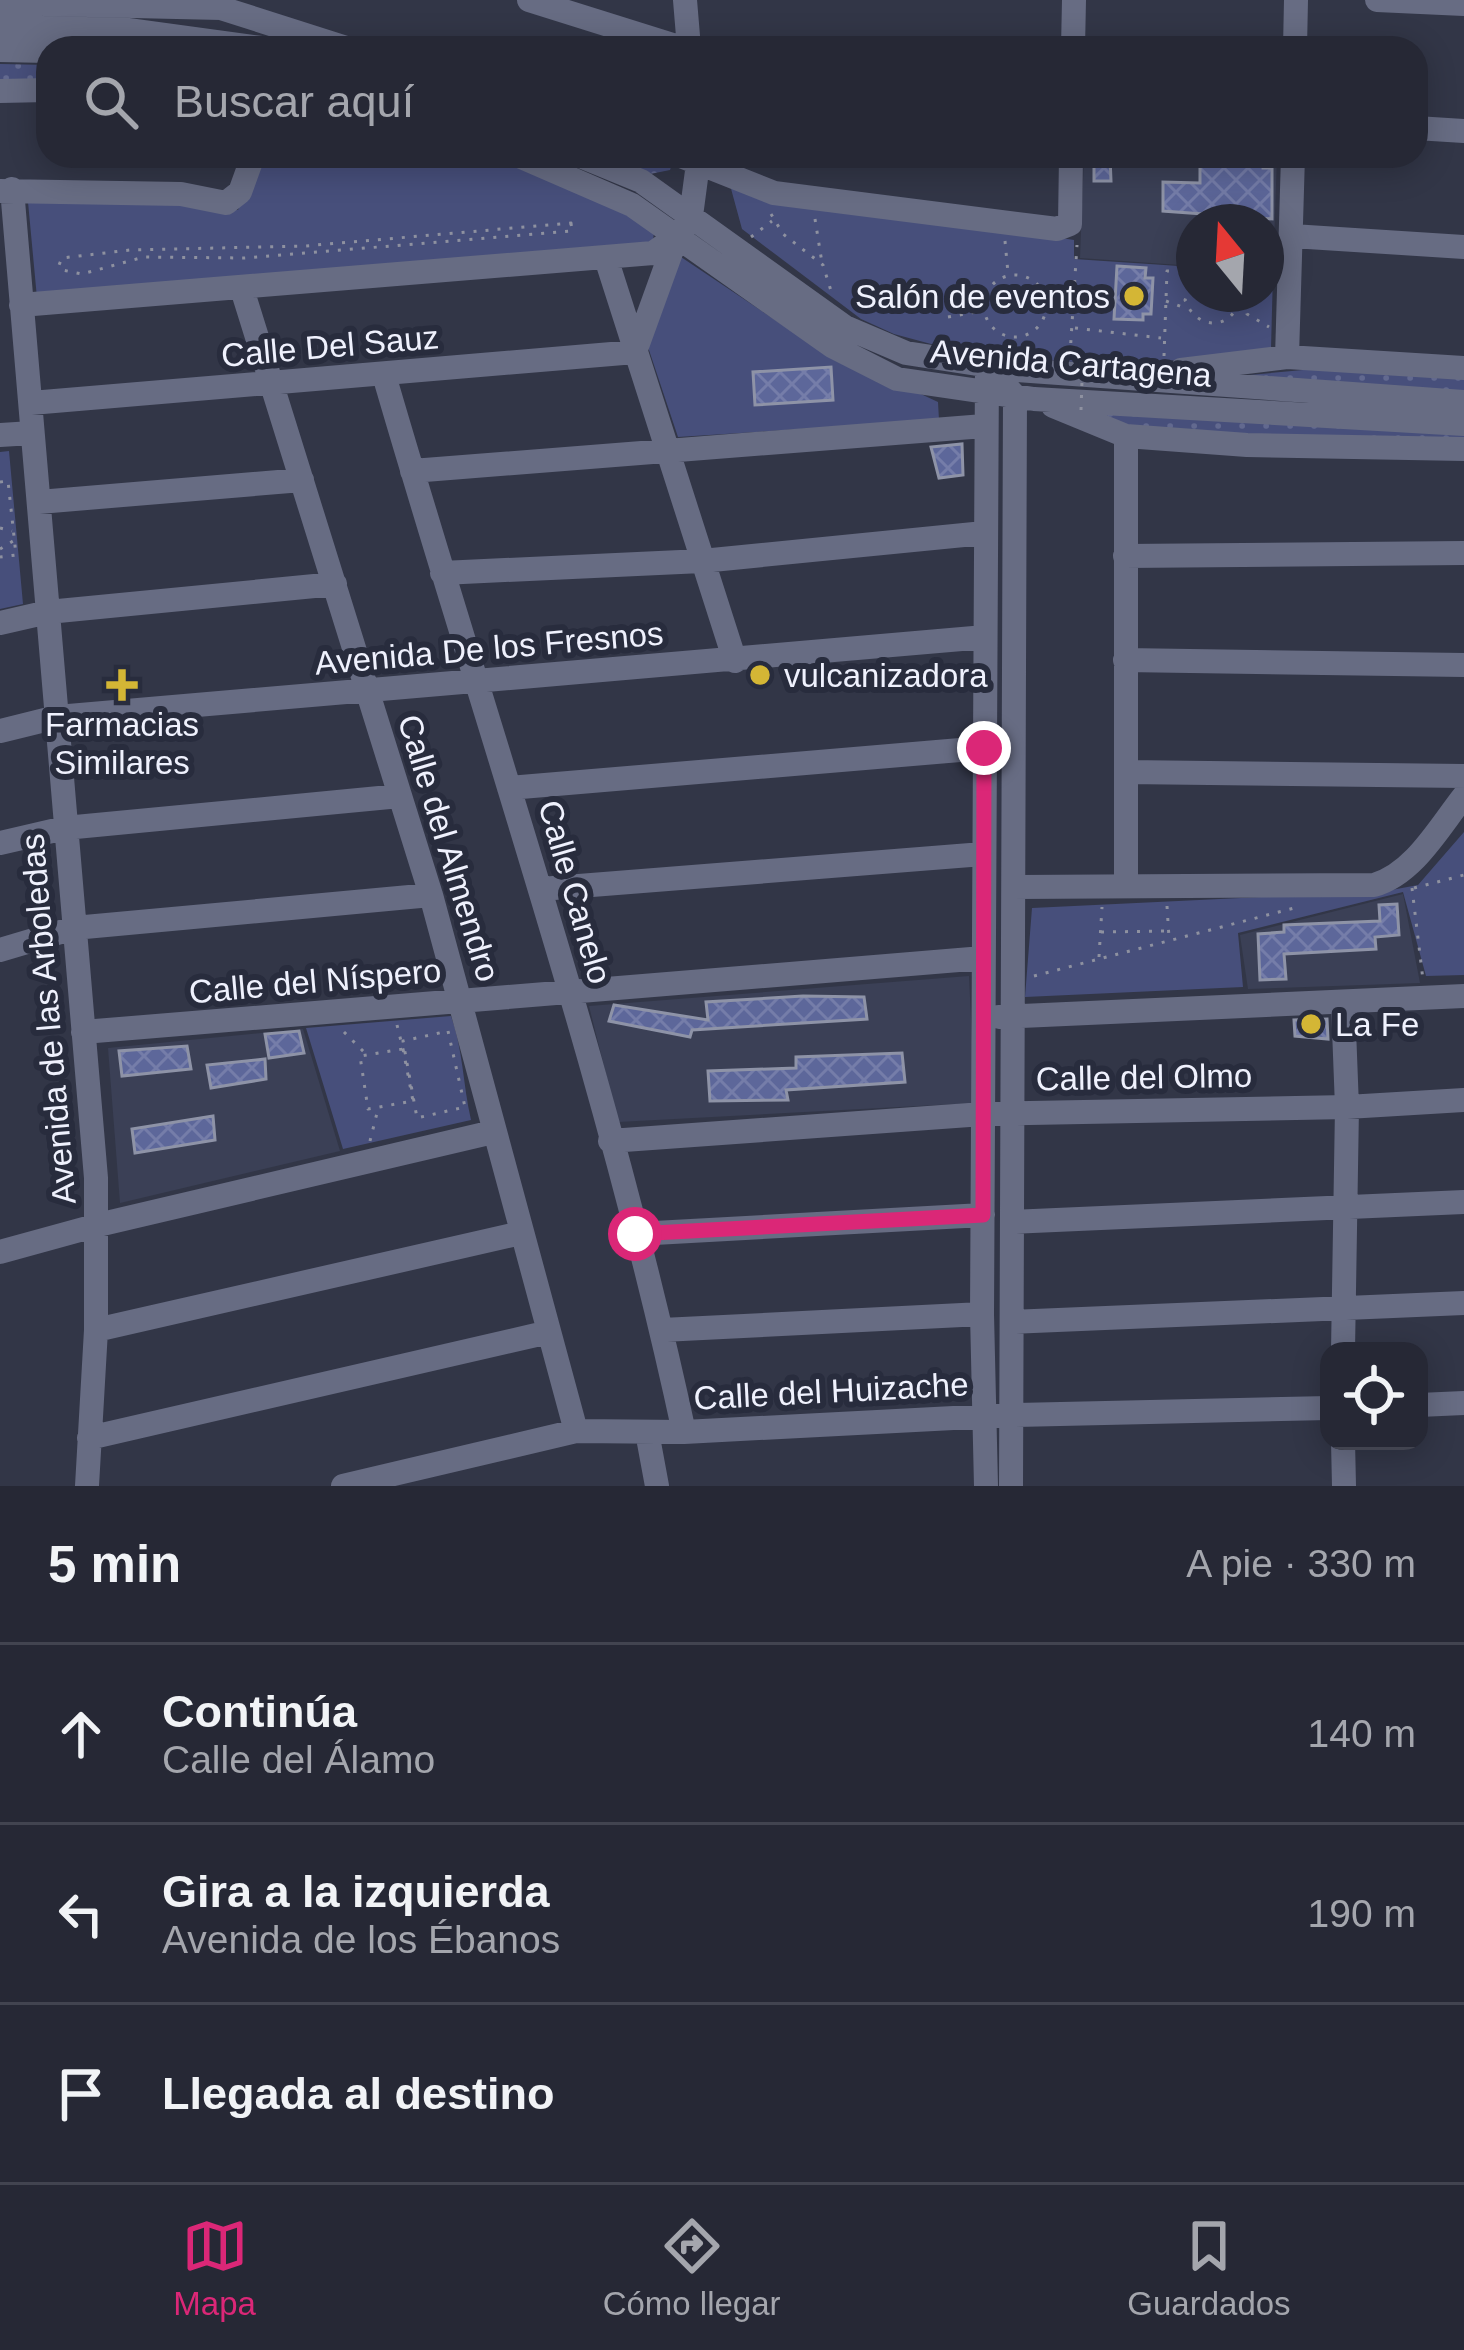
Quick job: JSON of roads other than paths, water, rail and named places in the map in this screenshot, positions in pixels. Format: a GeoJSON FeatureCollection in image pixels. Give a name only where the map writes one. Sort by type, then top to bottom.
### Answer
{"type":"FeatureCollection","features":[{"type":"Feature","properties":{"kind":"street"},"geometry":{"type":"LineString","coordinates":[[529,0],[646,36]]}},
{"type":"Feature","properties":{"kind":"street"},"geometry":{"type":"LineString","coordinates":[[685,0],[685,36]]}},
{"type":"Feature","properties":{"kind":"street"},"geometry":{"type":"LineString","coordinates":[[1073,36],[1074,0]]}},
{"type":"Feature","properties":{"kind":"street"},"geometry":{"type":"LineString","coordinates":[[1295,36],[1296,0]]}},
{"type":"Feature","properties":{"kind":"street"},"geometry":{"type":"LineString","coordinates":[[1378,0],[1464,4]]}},
{"type":"Feature","properties":{"kind":"street"},"geometry":{"type":"LineString","coordinates":[[0,3],[222,4],[312,36]]}},
{"type":"Feature","properties":{"kind":"street"},"geometry":{"type":"LineString","coordinates":[[216,36],[222,4]]}},
{"type":"Feature","properties":{"kind":"street"},"geometry":{"type":"LineString","coordinates":[[0,27],[128,30],[165,36]]}},
{"type":"Feature","properties":{"kind":"street"},"geometry":{"type":"LineString","coordinates":[[0,50],[36,51]]}},
{"type":"Feature","properties":{"kind":"street"},"geometry":{"type":"LineString","coordinates":[[0,91],[36,90]]}},
{"type":"Feature","properties":{"kind":"street"},"geometry":{"type":"LineString","coordinates":[[1428,128],[1464,130]]}},
{"type":"Feature","properties":{"kind":"street"},"geometry":{"type":"LineString","coordinates":[[6,190],[181,194],[226,203],[240,192],[249,168]]}},
{"type":"Feature","properties":{"kind":"street","name":"Avenida Cartagena"},"geometry":{"type":"LineString","coordinates":[[547,168],[684,226],[845,327],[906,353],[987,367],[1464,402]]}},
{"type":"Feature","properties":{"kind":"street","name":"Avenida Cartagena"},"geometry":{"type":"LineString","coordinates":[[609,168],[640,181],[684,226],[864,364],[897,379],[1025,398],[1464,424]]}},
{"type":"Feature","properties":{"kind":"street"},"geometry":{"type":"LineString","coordinates":[[635,352],[684,226],[692,168]]}},
{"type":"Feature","properties":{"kind":"street"},"geometry":{"type":"LineString","coordinates":[[716,168],[774,193],[1074,231],[1071,168]]}},
{"type":"Feature","properties":{"kind":"street"},"geometry":{"type":"LineString","coordinates":[[1287,357],[1293,168]]}},
{"type":"Feature","properties":{"kind":"street","name":"Avenida de las Arboledas"},"geometry":{"type":"LineString","coordinates":[[6,190],[9,249],[21,305],[31,403],[98,1225],[87,1486]]}},
{"type":"Feature","properties":{"kind":"street"},"geometry":{"type":"LineString","coordinates":[[21,305],[652,253],[684,226]]}},
{"type":"Feature","properties":{"kind":"street"},"geometry":{"type":"LineString","coordinates":[[1292,236],[1464,247]]}},
{"type":"Feature","properties":{"kind":"street"},"geometry":{"type":"LineString","coordinates":[[606,258],[735,661]]}},
{"type":"Feature","properties":{"kind":"street","name":"Calle del Almendro"},"geometry":{"type":"LineString","coordinates":[[242,289],[431,895],[576,1431]]}},
{"type":"Feature","properties":{"kind":"street","name":"Calle Del Sauz"},"geometry":{"type":"LineString","coordinates":[[31,403],[635,352]]}},
{"type":"Feature","properties":{"kind":"street"},"geometry":{"type":"LineString","coordinates":[[1125,377],[1287,357],[1464,368]]}},
{"type":"Feature","properties":{"kind":"street"},"geometry":{"type":"LineString","coordinates":[[986,1486],[982,1018],[987,367]]}},
{"type":"Feature","properties":{"kind":"street"},"geometry":{"type":"LineString","coordinates":[[987,367],[1025,398],[1126,436],[1247,446],[1464,449]]}},
{"type":"Feature","properties":{"kind":"street","name":"Calle Canelo"},"geometry":{"type":"LineString","coordinates":[[384,375],[570,991],[662,1330],[684,1432]]}},
{"type":"Feature","properties":{"kind":"street"},"geometry":{"type":"LineString","coordinates":[[1011,1486],[1010,1016],[1025,398]]}},
{"type":"Feature","properties":{"kind":"street"},"geometry":{"type":"LineString","coordinates":[[412,471],[984,426]]}},
{"type":"Feature","properties":{"kind":"street"},"geometry":{"type":"LineString","coordinates":[[0,435],[32,433]]}},
{"type":"Feature","properties":{"kind":"street"},"geometry":{"type":"LineString","coordinates":[[1126,436],[1126,886]]}},
{"type":"Feature","properties":{"kind":"street"},"geometry":{"type":"LineString","coordinates":[[39,502],[302,480]]}},
{"type":"Feature","properties":{"kind":"street"},"geometry":{"type":"LineString","coordinates":[[442,573],[702,561],[984,532]]}},
{"type":"Feature","properties":{"kind":"street"},"geometry":{"type":"LineString","coordinates":[[1125,556],[1464,553]]}},
{"type":"Feature","properties":{"kind":"street"},"geometry":{"type":"LineString","coordinates":[[0,623],[48,612],[335,584]]}},
{"type":"Feature","properties":{"kind":"street","name":"Avenida De los Fresnos"},"geometry":{"type":"LineString","coordinates":[[0,730],[57,717],[985,637]]}},
{"type":"Feature","properties":{"kind":"street"},"geometry":{"type":"LineString","coordinates":[[1125,661],[1464,665]]}},
{"type":"Feature","properties":{"kind":"street"},"geometry":{"type":"LineString","coordinates":[[509,788],[984,748]]}},
{"type":"Feature","properties":{"kind":"street"},"geometry":{"type":"LineString","coordinates":[[1126,772],[1464,776]]}},
{"type":"Feature","properties":{"kind":"street"},"geometry":{"type":"LineString","coordinates":[[0,843],[65,828],[400,796]]}},
{"type":"Feature","properties":{"kind":"street"},"geometry":{"type":"LineString","coordinates":[[1016,887],[1374,885],[1392,878],[1412,860],[1464,796]]}},
{"type":"Feature","properties":{"kind":"street"},"geometry":{"type":"LineString","coordinates":[[541,889],[983,854]]}},
{"type":"Feature","properties":{"kind":"street"},"geometry":{"type":"LineString","coordinates":[[0,950],[74,928],[431,895]]}},
{"type":"Feature","properties":{"kind":"street","name":"Calle del Níspero"},"geometry":{"type":"LineString","coordinates":[[83,1032],[983,958]]}},
{"type":"Feature","properties":{"kind":"street"},"geometry":{"type":"LineString","coordinates":[[982,1018],[1464,996]]}},
{"type":"Feature","properties":{"kind":"street"},"geometry":{"type":"LineString","coordinates":[[1342,1342],[1347,1107],[1343,1003]]}},
{"type":"Feature","properties":{"kind":"street","name":"Calle del Olmo"},"geometry":{"type":"LineString","coordinates":[[610,1142],[1011,1112],[1347,1107],[1464,1100]]}},
{"type":"Feature","properties":{"kind":"street"},"geometry":{"type":"LineString","coordinates":[[0,1252],[493,1132]]}},
{"type":"Feature","properties":{"kind":"street"},"geometry":{"type":"LineString","coordinates":[[1012,1222],[1464,1202]]}},
{"type":"Feature","properties":{"kind":"street"},"geometry":{"type":"LineString","coordinates":[[635,1234],[983,1215]]}},
{"type":"Feature","properties":{"kind":"street"},"geometry":{"type":"LineString","coordinates":[[96,1330],[521,1233]]}},
{"type":"Feature","properties":{"kind":"street"},"geometry":{"type":"LineString","coordinates":[[1012,1322],[1464,1303]]}},
{"type":"Feature","properties":{"kind":"street"},"geometry":{"type":"LineString","coordinates":[[662,1330],[982,1314]]}},
{"type":"Feature","properties":{"kind":"street"},"geometry":{"type":"LineString","coordinates":[[89,1438],[549,1332]]}},
{"type":"Feature","properties":{"kind":"street"},"geometry":{"type":"LineString","coordinates":[[1428,1405],[1464,1403]]}},
{"type":"Feature","properties":{"kind":"street","name":"Calle del Huizache"},"geometry":{"type":"LineString","coordinates":[[343,1486],[576,1431],[684,1432],[1011,1415],[1320,1408]]}},
{"type":"Feature","properties":{"kind":"street"},"geometry":{"type":"LineString","coordinates":[[647,1432],[657,1486]]}},
{"type":"Feature","properties":{"kind":"street"},"geometry":{"type":"LineString","coordinates":[[1343,1450],[1344,1486]]}},
{"type":"Feature","properties":{"kind":"place","name":"Salón de eventos"},"geometry":{"type":"Point","coordinates":[1134,296]}},
{"type":"Feature","properties":{"kind":"place","name":"vulcanizadora"},"geometry":{"type":"Point","coordinates":[760,675]}},
{"type":"Feature","properties":{"kind":"place","name":"Farmacias Similares"},"geometry":{"type":"Point","coordinates":[122,685]}},
{"type":"Feature","properties":{"kind":"place","name":"La Fe"},"geometry":{"type":"Point","coordinates":[1311,1024]}}]}
